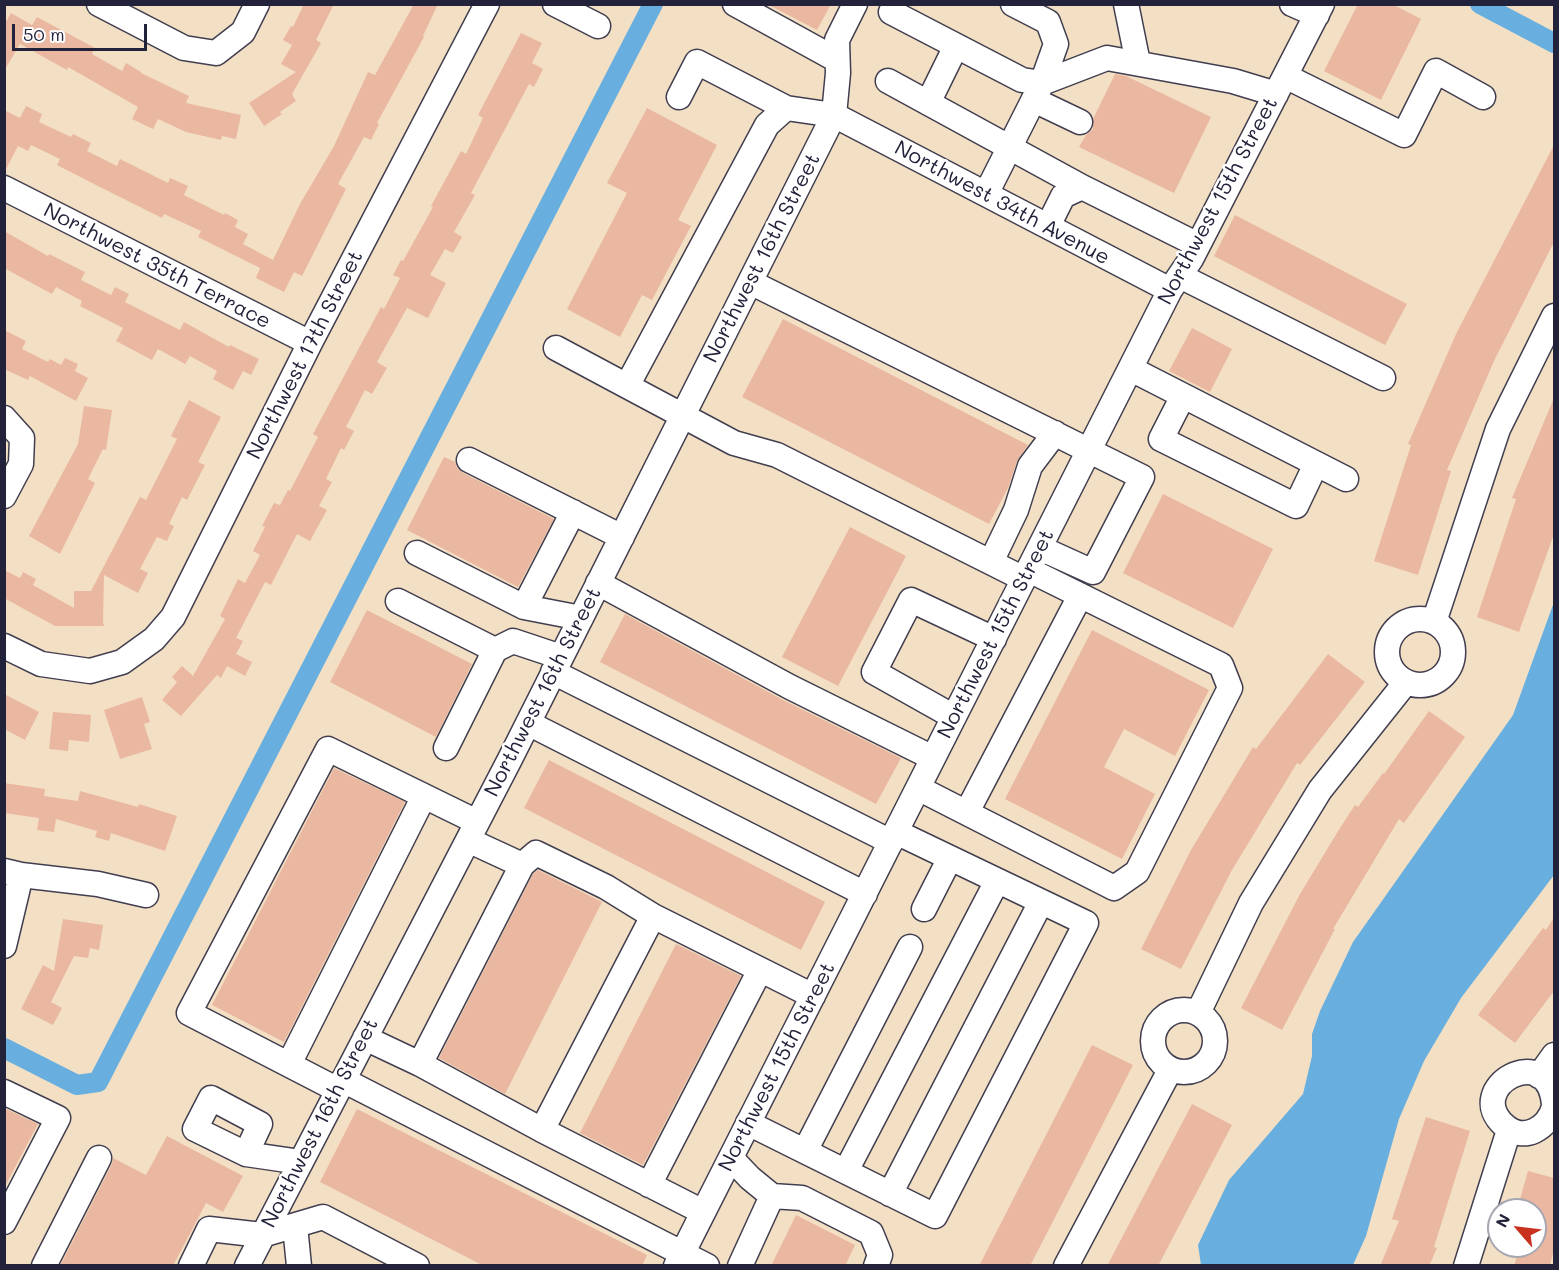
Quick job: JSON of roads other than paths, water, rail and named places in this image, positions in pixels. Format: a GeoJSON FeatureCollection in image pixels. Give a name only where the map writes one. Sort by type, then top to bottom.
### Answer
{"type":"FeatureCollection","features":[{"type":"Feature","properties":{"kind":"street"},"geometry":{"type":"LineString","coordinates":[[99,4],[184,48],[216,53],[243,32],[256,4]]}},
{"type":"Feature","properties":{"kind":"street","name":"Northwest 17th Street"},"geometry":{"type":"LineString","coordinates":[[4,646],[41,664],[90,671],[122,662],[154,639],[173,617],[310,343],[487,4]]}},
{"type":"Feature","properties":{"kind":"street"},"geometry":{"type":"LineString","coordinates":[[555,4],[598,26]]}},
{"type":"Feature","properties":{"kind":"street"},"geometry":{"type":"LineString","coordinates":[[735,4],[837,60]]}},
{"type":"Feature","properties":{"kind":"street"},"geometry":{"type":"LineString","coordinates":[[834,115],[837,40],[855,4]]}},
{"type":"Feature","properties":{"kind":"street"},"geometry":{"type":"LineString","coordinates":[[986,194],[1038,92],[1056,44],[1048,22],[1013,4]]}},
{"type":"Feature","properties":{"kind":"street"},"geometry":{"type":"LineString","coordinates":[[1126,4],[1138,63]]}},
{"type":"Feature","properties":{"kind":"street"},"geometry":{"type":"LineString","coordinates":[[1292,4],[1319,10]]}},
{"type":"Feature","properties":{"kind":"street","name":"Northwest 15th Street"},"geometry":{"type":"LineString","coordinates":[[679,1260],[1089,450],[1319,10]]}},
{"type":"Feature","properties":{"kind":"street"},"geometry":{"type":"LineString","coordinates":[[891,12],[1022,80],[1080,122]]}},
{"type":"Feature","properties":{"kind":"street"},"geometry":{"type":"LineString","coordinates":[[928,103],[957,46]]}},
{"type":"Feature","properties":{"kind":"street"},"geometry":{"type":"LineString","coordinates":[[1038,92],[1107,58],[1233,81],[1280,85],[1404,135],[1436,72],[1483,97]]}},
{"type":"Feature","properties":{"kind":"street","name":"Northwest 34th Avenue"},"geometry":{"type":"LineString","coordinates":[[679,97],[697,62],[786,108],[834,115],[1048,226],[1383,378]]}},
{"type":"Feature","properties":{"kind":"street"},"geometry":{"type":"LineString","coordinates":[[888,81],[1082,187],[1198,245]]}},
{"type":"Feature","properties":{"kind":"street"},"geometry":{"type":"LineString","coordinates":[[627,386],[767,125],[786,108]]}},
{"type":"Feature","properties":{"kind":"street","name":"Northwest 16th Street"},"geometry":{"type":"LineString","coordinates":[[246,1266],[528,723],[834,115]]}},
{"type":"Feature","properties":{"kind":"street"},"geometry":{"type":"LineString","coordinates":[[1048,226],[1064,196],[1082,187]]}},
{"type":"Feature","properties":{"kind":"street","name":"Northwest 35th Terrace"},"geometry":{"type":"LineString","coordinates":[[4,188],[310,343]]}},
{"type":"Feature","properties":{"kind":"street"},"geometry":{"type":"LineString","coordinates":[[750,282],[1142,477],[1093,572],[1040,548]]}},
{"type":"Feature","properties":{"kind":"street"},"geometry":{"type":"LineString","coordinates":[[1434,622],[1498,429],[1554,316]]}},
{"type":"Feature","properties":{"kind":"street"},"geometry":{"type":"LineString","coordinates":[[556,348],[682,417],[734,442],[777,455],[991,562],[1080,596],[1221,665],[1230,688],[1137,872],[1114,888],[918,788]]}},
{"type":"Feature","properties":{"kind":"street"},"geometry":{"type":"LineString","coordinates":[[1131,369],[1346,479]]}},
{"type":"Feature","properties":{"kind":"street"},"geometry":{"type":"LineString","coordinates":[[1183,396],[1161,439],[1296,506],[1317,464]]}},
{"type":"Feature","properties":{"kind":"street"},"geometry":{"type":"LineString","coordinates":[[4,418],[22,438],[21,464],[4,496]]}},
{"type":"Feature","properties":{"kind":"street"},"geometry":{"type":"LineString","coordinates":[[991,562],[1016,510],[1030,466],[1055,433]]}},
{"type":"Feature","properties":{"kind":"street"},"geometry":{"type":"LineString","coordinates":[[469,460],[622,537]]}},
{"type":"Feature","properties":{"kind":"street"},"geometry":{"type":"LineString","coordinates":[[524,607],[573,512]]}},
{"type":"Feature","properties":{"kind":"street"},"geometry":{"type":"LineString","coordinates":[[417,553],[524,607],[581,618]]}},
{"type":"Feature","properties":{"kind":"street"},"geometry":{"type":"LineString","coordinates":[[598,583],[790,687],[933,758]]}},
{"type":"Feature","properties":{"kind":"street"},"geometry":{"type":"LineString","coordinates":[[967,812],[1080,596]]}},
{"type":"Feature","properties":{"kind":"street"},"geometry":{"type":"LineString","coordinates":[[954,717],[874,672],[895,631],[911,600],[994,639]]}},
{"type":"Feature","properties":{"kind":"street"},"geometry":{"type":"LineString","coordinates":[[398,601],[495,650]]}},
{"type":"Feature","properties":{"kind":"street"},"geometry":{"type":"LineString","coordinates":[[1422,619],[1434,622],[1445,630],[1451,641],[1453,654],[1450,666],[1442,676],[1431,683],[1418,685],[1406,682],[1396,674],[1389,663],[1387,650],[1390,638],[1398,627],[1409,621],[1422,619]]}},
{"type":"Feature","properties":{"kind":"street"},"geometry":{"type":"LineString","coordinates":[[446,748],[495,650],[513,641],[893,837],[950,858],[1086,923],[935,1216],[748,1123]]}},
{"type":"Feature","properties":{"kind":"street"},"geometry":{"type":"LineString","coordinates":[[1198,1012],[1251,903],[1320,790],[1406,682]]}},
{"type":"Feature","properties":{"kind":"street"},"geometry":{"type":"LineString","coordinates":[[528,723],[865,894]]}},
{"type":"Feature","properties":{"kind":"street"},"geometry":{"type":"LineString","coordinates":[[522,865],[424,796],[328,749],[189,1013],[289,1064],[340,1085],[679,1260],[707,1266]]}},
{"type":"Feature","properties":{"kind":"street"},"geometry":{"type":"LineString","coordinates":[[289,1064],[424,796]]}},
{"type":"Feature","properties":{"kind":"street"},"geometry":{"type":"LineString","coordinates":[[420,1065],[522,865],[537,853],[606,887],[653,916],[813,996]]}},
{"type":"Feature","properties":{"kind":"street"},"geometry":{"type":"LineString","coordinates":[[924,909],[950,858]]}},
{"type":"Feature","properties":{"kind":"street"},"geometry":{"type":"LineString","coordinates":[[4,946],[13,873],[107,886],[146,895]]}},
{"type":"Feature","properties":{"kind":"street"},"geometry":{"type":"LineString","coordinates":[[846,1172],[997,881]]}},
{"type":"Feature","properties":{"kind":"street"},"geometry":{"type":"LineString","coordinates":[[891,1194],[1041,902]]}},
{"type":"Feature","properties":{"kind":"street"},"geometry":{"type":"LineString","coordinates":[[542,1130],[653,916]]}},
{"type":"Feature","properties":{"kind":"street"},"geometry":{"type":"LineString","coordinates":[[806,1151],[910,947]]}},
{"type":"Feature","properties":{"kind":"street"},"geometry":{"type":"LineString","coordinates":[[649,1185],[760,970]]}},
{"type":"Feature","properties":{"kind":"street"},"geometry":{"type":"LineString","coordinates":[[1174,1011],[1198,1012],[1214,1031],[1215,1043],[1212,1055],[1205,1065],[1194,1071],[1182,1073],[1170,1070],[1160,1062],[1154,1052],[1152,1039],[1155,1027],[1174,1011]]}},
{"type":"Feature","properties":{"kind":"street"},"geometry":{"type":"LineString","coordinates":[[365,1038],[703,1212]]}},
{"type":"Feature","properties":{"kind":"street"},"geometry":{"type":"LineString","coordinates":[[1539,1076],[1554,1055]]}},
{"type":"Feature","properties":{"kind":"street"},"geometry":{"type":"LineString","coordinates":[[1066,1266],[1170,1070]]}},
{"type":"Feature","properties":{"kind":"street"},"geometry":{"type":"LineString","coordinates":[[1528,1072],[1539,1076],[1548,1084],[1554,1095],[1554,1106],[1551,1118],[1543,1127],[1532,1133],[1520,1134],[1509,1130],[1500,1122],[1494,1111],[1494,1099],[1497,1088],[1505,1078],[1516,1073],[1528,1072]]}},
{"type":"Feature","properties":{"kind":"street"},"geometry":{"type":"LineString","coordinates":[[4,1092],[58,1118],[4,1222]]}},
{"type":"Feature","properties":{"kind":"street"},"geometry":{"type":"LineString","coordinates":[[1466,1266],[1509,1130]]}},
{"type":"Feature","properties":{"kind":"street"},"geometry":{"type":"LineString","coordinates":[[246,1154],[301,1162]]}},
{"type":"Feature","properties":{"kind":"street"},"geometry":{"type":"LineString","coordinates":[[44,1266],[99,1158]]}},
{"type":"Feature","properties":{"kind":"street"},"geometry":{"type":"LineString","coordinates":[[730,1158],[772,1196],[802,1198],[871,1233],[880,1255],[876,1266]]}},
{"type":"Feature","properties":{"kind":"street"},"geometry":{"type":"LineString","coordinates":[[740,1266],[772,1196]]}},
{"type":"Feature","properties":{"kind":"street"},"geometry":{"type":"LineString","coordinates":[[191,1266],[209,1229],[262,1235],[322,1217],[417,1266]]}},
{"type":"Feature","properties":{"kind":"street"},"geometry":{"type":"LineString","coordinates":[[295,1226],[299,1266]]}},
{"type":"Feature","properties":{"kind":"water"},"geometry":{"type":"Polygon","coordinates":[[[1554,602],[1554,875],[1461,998],[1424,1061],[1399,1119],[1366,1236],[1353,1265],[1201,1265],[1198,1245],[1229,1180],[1303,1094],[1312,1056],[1312,1034],[1320,1011],[1353,942],[1513,715],[1554,602]]]}},
{"type":"Feature","properties":{"kind":"waterway"},"geometry":{"type":"LineString","coordinates":[[4,1048],[77,1085],[98,1082],[653,4]]}},
{"type":"Feature","properties":{"kind":"waterway"},"geometry":{"type":"LineString","coordinates":[[1480,4],[1554,43]]}}]}
